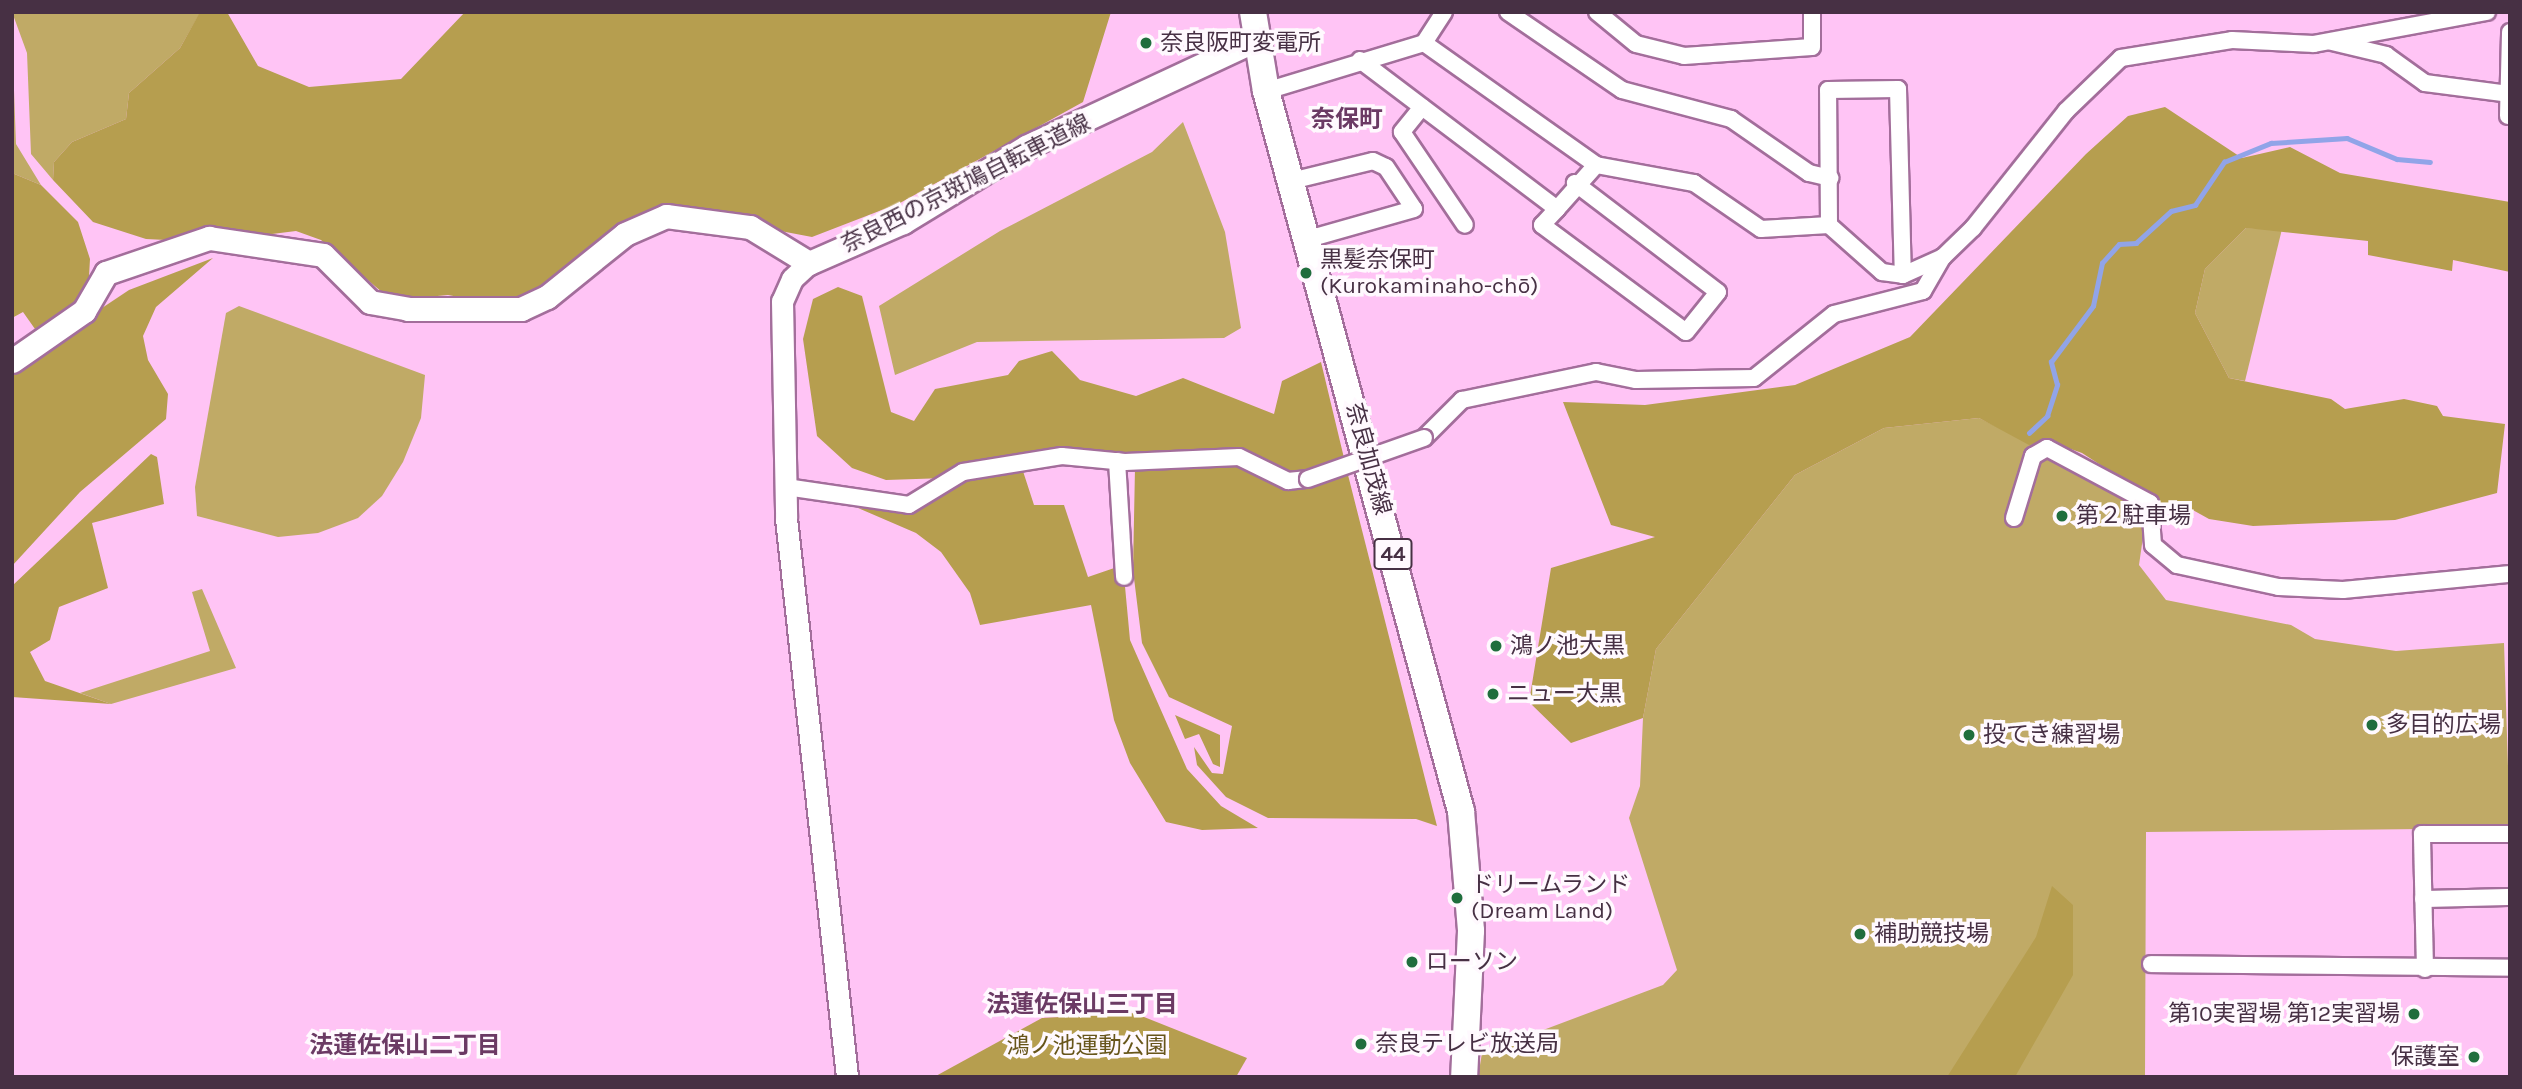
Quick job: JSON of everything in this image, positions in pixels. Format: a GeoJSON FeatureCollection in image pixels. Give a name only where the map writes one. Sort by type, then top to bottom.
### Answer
{"type":"FeatureCollection","features":[{"type":"Feature","properties":{"kind":"main road","name":"奈良加茂線"},"geometry":{"type":"LineString","coordinates":[[1253,12],[1255,40],[1266,91],[1461,811],[1471,931],[1464,1077]]}},
{"type":"Feature","properties":{"kind":"main road","name":"奈良西の京斑鳩自転車道線"},"geometry":{"type":"LineString","coordinates":[[809,263],[903,222],[1026,147],[1255,40]]}},
{"type":"Feature","properties":{"kind":"main road"},"geometry":{"type":"LineString","coordinates":[[12,361],[84,311],[106,273],[209,238],[323,255],[370,302],[408,309],[522,309],[547,297],[625,234],[666,216],[750,227],[809,263]]}},
{"type":"Feature","properties":{"kind":"street"},"geometry":{"type":"LineString","coordinates":[[1266,91],[1360,60],[1424,43],[1444,12]]}},
{"type":"Feature","properties":{"kind":"street"},"geometry":{"type":"LineString","coordinates":[[1508,12],[1622,90],[1731,118],[1809,173],[1830,178]]}},
{"type":"Feature","properties":{"kind":"street"},"geometry":{"type":"LineString","coordinates":[[1597,12],[1636,44],[1684,56],[1812,47],[1812,12]]}},
{"type":"Feature","properties":{"kind":"street"},"geometry":{"type":"LineString","coordinates":[[786,487],[909,505],[963,472],[990,465],[1062,456],[1116,461],[1239,457],[1287,481],[1308,479],[1424,438],[1462,400],[1597,372],[1636,380],[1754,378],[1834,314],[1923,291],[1943,257],[2066,111],[2121,58],[2232,40],[2330,41],[2487,12]]}},
{"type":"Feature","properties":{"kind":"street"},"geometry":{"type":"LineString","coordinates":[[2508,116],[2510,32]]}},
{"type":"Feature","properties":{"kind":"street"},"geometry":{"type":"LineString","coordinates":[[2330,41],[2386,55],[2425,83],[2509,94]]}},
{"type":"Feature","properties":{"kind":"street"},"geometry":{"type":"LineString","coordinates":[[1424,43],[1597,165],[1694,183],[1761,229],[1829,225],[1882,272],[1903,275],[1943,257]]}},
{"type":"Feature","properties":{"kind":"street"},"geometry":{"type":"LineString","coordinates":[[1360,60],[1557,209]]}},
{"type":"Feature","properties":{"kind":"street"},"geometry":{"type":"LineString","coordinates":[[1829,225],[1828,90],[1898,89],[1903,275]]}},
{"type":"Feature","properties":{"kind":"street"},"geometry":{"type":"LineString","coordinates":[[1422,107],[1402,132],[1465,225]]}},
{"type":"Feature","properties":{"kind":"street"},"geometry":{"type":"LineString","coordinates":[[1291,181],[1373,160],[1386,167],[1415,209],[1308,239]]}},
{"type":"Feature","properties":{"kind":"street"},"geometry":{"type":"LineString","coordinates":[[1574,183],[1717,292],[1686,332],[1542,225],[1557,209],[1574,183],[1597,165]]}},
{"type":"Feature","properties":{"kind":"street"},"geometry":{"type":"LineString","coordinates":[[809,263],[792,279],[782,301],[786,487],[847,1077]]}},
{"type":"Feature","properties":{"kind":"street"},"geometry":{"type":"LineString","coordinates":[[2014,518],[2032,456],[2047,448],[2150,503],[2153,545],[2178,565],[2279,587],[2343,590],[2510,574]]}},
{"type":"Feature","properties":{"kind":"street"},"geometry":{"type":"LineString","coordinates":[[1116,461],[1124,577]]}},
{"type":"Feature","properties":{"kind":"street"},"geometry":{"type":"LineString","coordinates":[[2425,969],[2422,834],[2510,834]]}},
{"type":"Feature","properties":{"kind":"street"},"geometry":{"type":"LineString","coordinates":[[2423,899],[2510,897]]}},
{"type":"Feature","properties":{"kind":"street"},"geometry":{"type":"LineString","coordinates":[[2151,964],[2510,968]]}},
{"type":"Feature","properties":{"kind":"shaded area"},"geometry":{"type":"Polygon","coordinates":[[[12,12],[200,13],[180,48],[129,93],[126,119],[72,142],[54,162],[53,180],[31,154],[27,53],[12,12]]]}},
{"type":"Feature","properties":{"kind":"shaded area"},"geometry":{"type":"Polygon","coordinates":[[[12,36],[16,144],[41,185],[12,173],[12,36]]]}},
{"type":"Feature","properties":{"kind":"shaded area"},"geometry":{"type":"Polygon","coordinates":[[[1183,122],[1225,232],[1241,328],[1224,338],[977,342],[895,375],[879,306],[1000,231],[1152,152],[1183,122]]]}},
{"type":"Feature","properties":{"kind":"shaded area"},"geometry":{"type":"Polygon","coordinates":[[[2246,228],[2282,229],[2245,381],[2229,378],[2195,313],[2205,269],[2246,228]]]}},
{"type":"Feature","properties":{"kind":"shaded area"},"geometry":{"type":"Polygon","coordinates":[[[239,306],[425,375],[421,418],[403,462],[382,496],[358,518],[318,533],[278,537],[197,516],[195,487],[226,313],[239,306]]]}},
{"type":"Feature","properties":{"kind":"shaded area"},"geometry":{"type":"Polygon","coordinates":[[[1979,418],[2079,467],[2146,516],[2139,565],[2166,600],[2291,625],[2315,639],[2396,651],[2504,643],[2510,828],[2146,832],[2145,1077],[1478,1077],[1482,1053],[1663,985],[1677,970],[1629,818],[1640,786],[1643,718],[1656,649],[1795,475],[1884,428],[1979,418]]]}},
{"type":"Feature","properties":{"kind":"shaded area"},"geometry":{"type":"Polygon","coordinates":[[[202,589],[236,668],[111,704],[80,693],[210,651],[192,592],[202,589]]]}},
{"type":"Feature","properties":{"kind":"green space"},"geometry":{"type":"Polygon","coordinates":[[[200,12],[227,12],[258,66],[309,87],[401,79],[465,12],[1111,12],[1083,102],[900,203],[812,237],[679,212],[514,307],[448,295],[405,299],[383,293],[321,240],[296,231],[207,242],[146,239],[93,222],[53,180],[54,162],[72,142],[126,119],[129,93],[180,48],[200,12]]]}},
{"type":"Feature","properties":{"kind":"green space"},"geometry":{"type":"Polygon","coordinates":[[[2165,107],[2242,158],[2290,147],[2340,173],[2510,202],[2510,272],[2453,260],[2452,271],[2368,255],[2368,241],[2246,228],[2205,269],[2195,313],[2229,378],[2331,399],[2345,409],[2404,399],[2437,406],[2443,416],[2505,424],[2497,493],[2395,520],[2253,526],[2209,519],[2191,509],[2158,509],[2150,497],[2082,453],[2048,441],[2029,445],[1979,418],[1884,428],[1795,475],[1656,649],[1643,718],[1571,743],[1529,702],[1551,568],[1655,537],[1611,525],[1563,402],[1645,405],[1795,385],[1910,337],[2086,154],[2128,116],[2165,107]]]}},
{"type":"Feature","properties":{"kind":"green space"},"geometry":{"type":"Polygon","coordinates":[[[12,173],[41,185],[78,222],[90,259],[88,294],[35,329],[23,312],[12,318],[12,173]]]}},
{"type":"Feature","properties":{"kind":"green space"},"geometry":{"type":"Polygon","coordinates":[[[213,258],[156,307],[143,336],[148,360],[168,394],[166,419],[80,492],[12,566],[12,368],[129,290],[213,258]]]}},
{"type":"Feature","properties":{"kind":"green space"},"geometry":{"type":"Polygon","coordinates":[[[838,287],[862,296],[891,412],[914,421],[935,389],[1008,375],[1019,361],[1052,351],[1080,380],[1136,396],[1183,378],[1274,414],[1282,381],[1321,362],[1344,458],[1289,476],[1243,452],[1197,457],[1069,452],[946,478],[886,480],[852,468],[817,436],[803,339],[813,299],[838,287]]]}},
{"type":"Feature","properties":{"kind":"green space"},"geometry":{"type":"Polygon","coordinates":[[[151,454],[157,457],[164,504],[92,523],[108,588],[59,607],[50,640],[30,652],[45,681],[111,704],[12,697],[12,586],[151,454]]]}},
{"type":"Feature","properties":{"kind":"green space"},"geometry":{"type":"Polygon","coordinates":[[[1233,463],[1274,482],[1347,471],[1437,826],[1416,819],[1268,818],[1226,797],[1197,765],[1194,747],[1212,773],[1223,774],[1232,726],[1169,697],[1142,643],[1133,570],[1135,468],[1233,463]]]}},
{"type":"Feature","properties":{"kind":"green space"},"geometry":{"type":"Polygon","coordinates":[[[1021,465],[1034,505],[1064,505],[1088,577],[1123,565],[1130,640],[1187,769],[1221,806],[1258,828],[1202,830],[1166,822],[1130,763],[1114,720],[1091,605],[980,625],[970,593],[941,552],[916,533],[858,508],[906,511],[970,475],[1021,465]]]}},
{"type":"Feature","properties":{"kind":"green space"},"geometry":{"type":"Polygon","coordinates":[[[1175,715],[1220,735],[1220,767],[1213,764],[1199,734],[1185,739],[1175,715]]]}},
{"type":"Feature","properties":{"kind":"green space"},"geometry":{"type":"Polygon","coordinates":[[[2052,886],[2073,905],[2073,975],[2015,1077],[1947,1077],[2036,937],[2052,886]]]}},
{"type":"Feature","properties":{"kind":"green space","name":"鴻ノ池運動公園"},"geometry":{"type":"Polygon","coordinates":[[[1134,1013],[1247,1058],[1236,1077],[934,1077],[1042,1018],[1134,1013]]]}},
{"type":"Feature","properties":{"kind":"waterway"},"geometry":{"type":"LineString","coordinates":[[2029,433],[2047,416],[2057,385],[2051,362],[2093,306],[2102,263],[2119,244],[2136,243],[2171,211],[2195,205],[2224,162],[2271,143],[2347,138],[2397,159],[2430,162]]}},
{"type":"Feature","properties":{"kind":"place","name":"奈良阪町変電所"},"geometry":{"type":"Point","coordinates":[1146,43]}},
{"type":"Feature","properties":{"kind":"place","name":"黒髪奈保町 (Kurokaminaho-chō)"},"geometry":{"type":"Point","coordinates":[1306,273]}},
{"type":"Feature","properties":{"kind":"place","name":"第２駐車場"},"geometry":{"type":"Point","coordinates":[2062,516]}},
{"type":"Feature","properties":{"kind":"place","name":"鴻ノ池大黒"},"geometry":{"type":"Point","coordinates":[1496,646]}},
{"type":"Feature","properties":{"kind":"place","name":"ニュー大黒"},"geometry":{"type":"Point","coordinates":[1493,694]}},
{"type":"Feature","properties":{"kind":"place","name":"多目的広場"},"geometry":{"type":"Point","coordinates":[2372,725]}},
{"type":"Feature","properties":{"kind":"place","name":"投てき練習場"},"geometry":{"type":"Point","coordinates":[1969,735]}},
{"type":"Feature","properties":{"kind":"place","name":"ドリームランド (Dream Land)"},"geometry":{"type":"Point","coordinates":[1457,898]}},
{"type":"Feature","properties":{"kind":"place","name":"補助競技場"},"geometry":{"type":"Point","coordinates":[1860,934]}},
{"type":"Feature","properties":{"kind":"place","name":"ローソン"},"geometry":{"type":"Point","coordinates":[1412,962]}},
{"type":"Feature","properties":{"kind":"place","name":"第10実習場 第12実習場"},"geometry":{"type":"Point","coordinates":[2414,1014]}},
{"type":"Feature","properties":{"kind":"place","name":"奈良テレビ放送局"},"geometry":{"type":"Point","coordinates":[1361,1044]}},
{"type":"Feature","properties":{"kind":"place","name":"保護室"},"geometry":{"type":"Point","coordinates":[2474,1057]}},
{"type":"Feature","properties":{"kind":"district","name":"奈保町"},"geometry":{"type":"Point","coordinates":[1347,120]}},
{"type":"Feature","properties":{"kind":"district","name":"法蓮佐保山三丁目"},"geometry":{"type":"Point","coordinates":[1082,1005]}},
{"type":"Feature","properties":{"kind":"district","name":"法蓮佐保山二丁目"},"geometry":{"type":"Point","coordinates":[405,1046]}}]}
